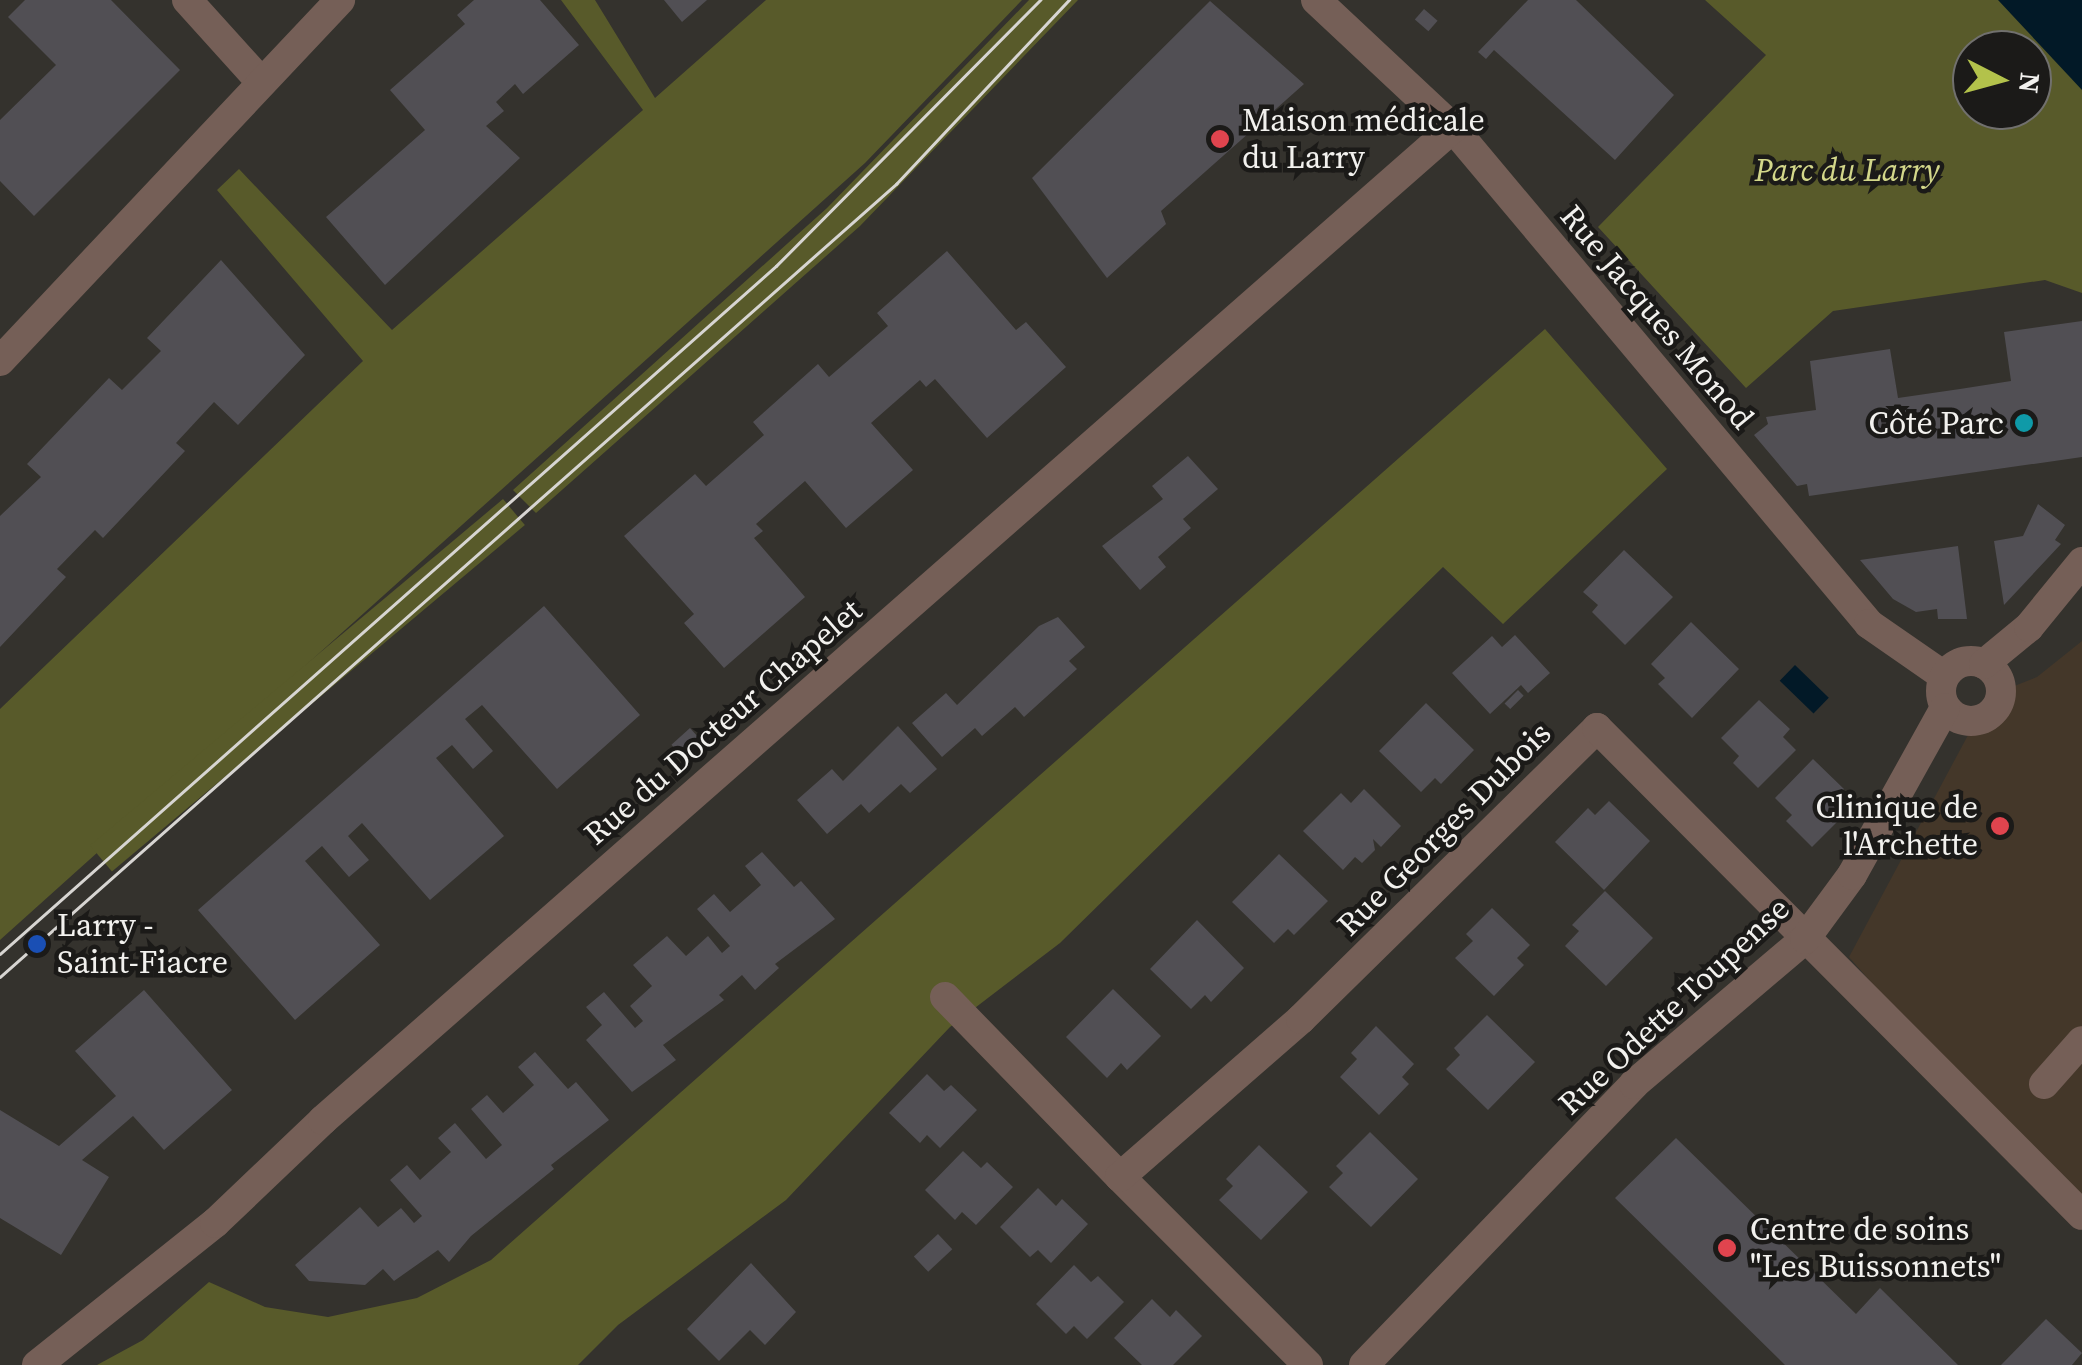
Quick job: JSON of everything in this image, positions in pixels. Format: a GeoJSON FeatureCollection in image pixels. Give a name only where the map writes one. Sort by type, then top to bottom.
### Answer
{"type":"FeatureCollection","features":[{"type":"Feature","properties":{"kind":"street"},"geometry":{"type":"LineString","coordinates":[[187,0],[261,82]]}},
{"type":"Feature","properties":{"kind":"street"},"geometry":{"type":"LineString","coordinates":[[0,361],[340,0]]}},
{"type":"Feature","properties":{"kind":"street","name":"Rue Jacques Monod"},"geometry":{"type":"LineString","coordinates":[[1316,0],[1452,128],[1869,624],[1944,676]]}},
{"type":"Feature","properties":{"kind":"street","name":"Rue du Docteur Chapelet"},"geometry":{"type":"LineString","coordinates":[[38,1365],[215,1223],[323,1120],[1452,128]]}},
{"type":"Feature","properties":{"kind":"street"},"geometry":{"type":"LineString","coordinates":[[1984,664],[2029,627],[2082,562]]}},
{"type":"Feature","properties":{"kind":"street"},"geometry":{"type":"LineString","coordinates":[[1962,662],[1984,664],[1998,676],[2001,694],[1994,711],[1978,721],[1960,720],[1946,708],[1944,676],[1962,662]]}},
{"type":"Feature","properties":{"kind":"street","name":"Rue Odette Toupense"},"geometry":{"type":"LineString","coordinates":[[1364,1365],[1634,1084],[1805,939],[1852,875],[1946,708]]}},
{"type":"Feature","properties":{"kind":"street","name":"Rue Georges Dubois"},"geometry":{"type":"LineString","coordinates":[[1120,1177],[1301,1020],[1596,728],[1805,939]]}},
{"type":"Feature","properties":{"kind":"street"},"geometry":{"type":"LineString","coordinates":[[1805,939],[1835,960],[2082,1215]]}},
{"type":"Feature","properties":{"kind":"street"},"geometry":{"type":"LineString","coordinates":[[944,997],[1308,1365]]}},
{"type":"Feature","properties":{"kind":"street"},"geometry":{"type":"LineString","coordinates":[[2044,1084],[2082,1040]]}},
{"type":"Feature","properties":{"kind":"shaded area","name":"Clinique de l'Archette"},"geometry":{"type":"Polygon","coordinates":[[[2082,641],[2082,1224],[1849,957],[1989,696],[2037,677],[2082,641]]]}},
{"type":"Feature","properties":{"kind":"green space"},"geometry":{"type":"Polygon","coordinates":[[[561,0],[595,0],[655,98],[766,0],[1022,0],[865,163],[0,940],[0,709],[363,361],[217,190],[239,169],[392,330],[643,110],[561,0]]]}},
{"type":"Feature","properties":{"kind":"green space"},"geometry":{"type":"Polygon","coordinates":[[[1029,0],[1078,0],[860,226],[536,513],[513,490],[827,208],[1029,0]]]}},
{"type":"Feature","properties":{"kind":"green space","name":"Parc du Larry"},"geometry":{"type":"Polygon","coordinates":[[[1705,0],[2082,0],[2082,293],[2045,280],[1833,311],[1746,388],[1598,227],[1766,55],[1705,0]]]}},
{"type":"Feature","properties":{"kind":"green space"},"geometry":{"type":"Polygon","coordinates":[[[1545,329],[1667,469],[1503,624],[1443,567],[1060,943],[950,1027],[786,1200],[618,1325],[578,1365],[97,1365],[143,1340],[209,1282],[265,1307],[328,1317],[417,1298],[491,1260],[1545,329]]]}},
{"type":"Feature","properties":{"kind":"green space"},"geometry":{"type":"Polygon","coordinates":[[[503,499],[525,525],[112,872],[90,845],[503,499]]]}},
{"type":"Feature","properties":{"kind":"water"},"geometry":{"type":"Polygon","coordinates":[[[1998,0],[2082,0],[2082,90],[2052,58],[2052,30],[2026,30],[1998,0]]]}},
{"type":"Feature","properties":{"kind":"water"},"geometry":{"type":"Polygon","coordinates":[[[1795,665],[1829,698],[1814,713],[1780,681],[1795,665]]]}},
{"type":"Feature","properties":{"kind":"building"},"geometry":{"type":"Polygon","coordinates":[[[25,0],[111,0],[180,70],[34,216],[0,181],[0,120],[56,65],[8,17],[25,0]]]}},
{"type":"Feature","properties":{"kind":"building"},"geometry":{"type":"Polygon","coordinates":[[[474,0],[540,0],[579,45],[523,94],[515,84],[496,102],[504,111],[486,126],[520,158],[385,285],[326,217],[425,130],[390,90],[465,24],[457,15],[474,0]]]}},
{"type":"Feature","properties":{"kind":"building"},"geometry":{"type":"Polygon","coordinates":[[[664,0],[707,0],[682,22],[664,0]]]}},
{"type":"Feature","properties":{"kind":"building"},"geometry":{"type":"Polygon","coordinates":[[[1528,0],[1576,0],[1674,95],[1615,160],[1494,50],[1486,59],[1478,52],[1528,0]]]}},
{"type":"Feature","properties":{"kind":"building"},"geometry":{"type":"Polygon","coordinates":[[[1210,1],[1304,84],[1161,211],[1166,224],[1107,278],[1032,178],[1210,1]]]}},
{"type":"Feature","properties":{"kind":"building"},"geometry":{"type":"Polygon","coordinates":[[[1424,9],[1438,21],[1428,31],[1415,20],[1424,9]]]}},
{"type":"Feature","properties":{"kind":"building"},"geometry":{"type":"Polygon","coordinates":[[[947,251],[1016,330],[1026,322],[1066,367],[987,438],[935,379],[926,387],[920,380],[871,423],[913,470],[846,528],[805,481],[756,524],[763,531],[754,538],[805,597],[724,668],[684,623],[694,614],[624,536],[695,474],[706,486],[764,435],[753,422],[818,364],[829,377],[888,326],[877,313],[947,251]]]}},
{"type":"Feature","properties":{"kind":"building"},"geometry":{"type":"Polygon","coordinates":[[[221,260],[305,355],[238,425],[214,402],[176,443],[185,451],[103,538],[95,530],[57,569],[66,577],[0,647],[0,516],[41,477],[27,464],[109,378],[122,390],[161,351],[147,338],[221,260]]]}},
{"type":"Feature","properties":{"kind":"building"},"geometry":{"type":"Polygon","coordinates":[[[2082,321],[2082,457],[1809,496],[1807,484],[1797,486],[1754,435],[1768,424],[1766,417],[1816,410],[1810,361],[1890,349],[1898,398],[1960,389],[2011,381],[2004,332],[2082,321]]]}},
{"type":"Feature","properties":{"kind":"building"},"geometry":{"type":"Polygon","coordinates":[[[1188,456],[1218,489],[1183,519],[1191,528],[1158,557],[1166,567],[1140,590],[1102,546],[1163,499],[1152,486],[1188,456]]]}},
{"type":"Feature","properties":{"kind":"building","name":"Côté Parc"},"geometry":{"type":"Polygon","coordinates":[[[2038,504],[2065,525],[2055,540],[2061,544],[2004,605],[1994,541],[2023,536],[2038,504]]]}},
{"type":"Feature","properties":{"kind":"building"},"geometry":{"type":"Polygon","coordinates":[[[1958,546],[1967,619],[1938,619],[1937,609],[1916,612],[1893,599],[1860,560],[1958,546]]]}},
{"type":"Feature","properties":{"kind":"building"},"geometry":{"type":"Polygon","coordinates":[[[1624,550],[1673,597],[1625,645],[1592,612],[1598,605],[1583,592],[1624,550]]]}},
{"type":"Feature","properties":{"kind":"building"},"geometry":{"type":"Polygon","coordinates":[[[544,606],[640,715],[557,789],[482,705],[465,719],[493,751],[473,769],[452,745],[436,758],[504,836],[430,900],[362,823],[348,836],[369,860],[349,877],[322,846],[305,861],[380,945],[295,1020],[198,910],[544,606]]]}},
{"type":"Feature","properties":{"kind":"building"},"geometry":{"type":"Polygon","coordinates":[[[1058,617],[1085,647],[1069,661],[1077,669],[1024,717],[1015,707],[982,736],[975,728],[942,757],[912,723],[946,693],[957,705],[1039,626],[1058,617]]]}},
{"type":"Feature","properties":{"kind":"building"},"geometry":{"type":"Polygon","coordinates":[[[1691,622],[1739,669],[1692,718],[1658,684],[1665,678],[1651,664],[1691,622]]]}},
{"type":"Feature","properties":{"kind":"building"},"geometry":{"type":"Polygon","coordinates":[[[1515,635],[1550,673],[1528,693],[1521,685],[1490,714],[1452,673],[1492,636],[1502,647],[1515,635]]]}},
{"type":"Feature","properties":{"kind":"building"},"geometry":{"type":"Polygon","coordinates":[[[1518,690],[1524,696],[1510,709],[1505,703],[1518,690]]]}},
{"type":"Feature","properties":{"kind":"building"},"geometry":{"type":"Polygon","coordinates":[[[1759,700],[1790,729],[1783,737],[1796,750],[1758,788],[1733,763],[1739,756],[1721,738],[1759,700]]]}},
{"type":"Feature","properties":{"kind":"building"},"geometry":{"type":"Polygon","coordinates":[[[1426,703],[1474,750],[1441,784],[1435,778],[1421,792],[1379,751],[1426,703]]]}},
{"type":"Feature","properties":{"kind":"building"},"geometry":{"type":"Polygon","coordinates":[[[898,726],[937,769],[910,793],[901,784],[869,813],[861,804],[827,834],[797,800],[832,769],[843,781],[898,726]]]}},
{"type":"Feature","properties":{"kind":"building"},"geometry":{"type":"Polygon","coordinates":[[[690,728],[700,739],[681,756],[671,745],[690,728]]]}},
{"type":"Feature","properties":{"kind":"building"},"geometry":{"type":"Polygon","coordinates":[[[1813,759],[1844,789],[1831,801],[1845,814],[1812,847],[1786,821],[1792,815],[1775,798],[1813,759]]]}},
{"type":"Feature","properties":{"kind":"building"},"geometry":{"type":"Polygon","coordinates":[[[1364,789],[1401,826],[1381,847],[1373,839],[1375,850],[1362,863],[1355,857],[1343,870],[1303,831],[1341,793],[1351,803],[1364,789]]]}},
{"type":"Feature","properties":{"kind":"building"},"geometry":{"type":"Polygon","coordinates":[[[1609,801],[1650,841],[1604,890],[1555,842],[1588,808],[1595,815],[1609,801]]]}},
{"type":"Feature","properties":{"kind":"building"},"geometry":{"type":"Polygon","coordinates":[[[762,852],[794,887],[801,881],[835,919],[775,964],[779,968],[755,990],[742,975],[719,995],[724,1000],[663,1045],[676,1060],[632,1092],[586,1040],[602,1025],[586,1007],[604,992],[635,1028],[643,1021],[630,1006],[652,986],[633,965],[667,936],[686,956],[708,936],[722,953],[730,946],[697,909],[714,894],[730,912],[761,885],[745,866],[762,852]]]}},
{"type":"Feature","properties":{"kind":"building"},"geometry":{"type":"Polygon","coordinates":[[[1279,854],[1328,901],[1294,935],[1288,929],[1274,943],[1232,902],[1279,854]]]}},
{"type":"Feature","properties":{"kind":"building"},"geometry":{"type":"Polygon","coordinates":[[[1605,891],[1653,938],[1606,986],[1565,946],[1579,931],[1572,925],[1605,891]]]}},
{"type":"Feature","properties":{"kind":"building"},"geometry":{"type":"Polygon","coordinates":[[[1492,908],[1530,945],[1517,958],[1524,965],[1494,996],[1455,958],[1473,941],[1466,934],[1492,908]]]}},
{"type":"Feature","properties":{"kind":"building"},"geometry":{"type":"Polygon","coordinates":[[[1197,920],[1244,968],[1211,1002],[1205,995],[1191,1009],[1150,969],[1197,920]]]}},
{"type":"Feature","properties":{"kind":"building"},"geometry":{"type":"Polygon","coordinates":[[[1113,989],[1161,1036],[1127,1070],[1121,1063],[1107,1078],[1066,1037],[1113,989]]]}},
{"type":"Feature","properties":{"kind":"building"},"geometry":{"type":"Polygon","coordinates":[[[144,990],[232,1090],[164,1150],[133,1116],[82,1160],[109,1177],[61,1255],[0,1218],[0,1110],[59,1146],[116,1096],[75,1051],[144,990]]]}},
{"type":"Feature","properties":{"kind":"building"},"geometry":{"type":"Polygon","coordinates":[[[1487,1015],[1535,1062],[1488,1110],[1446,1069],[1460,1055],[1454,1048],[1487,1015]]]}},
{"type":"Feature","properties":{"kind":"building"},"geometry":{"type":"Polygon","coordinates":[[[1376,1026],[1414,1064],[1402,1077],[1409,1084],[1379,1115],[1340,1077],[1357,1059],[1351,1053],[1376,1026]]]}},
{"type":"Feature","properties":{"kind":"building"},"geometry":{"type":"Polygon","coordinates":[[[535,1052],[568,1089],[576,1082],[609,1120],[471,1236],[449,1262],[438,1250],[394,1281],[383,1269],[365,1285],[309,1281],[295,1265],[360,1207],[378,1227],[401,1208],[414,1223],[422,1216],[390,1180],[407,1165],[420,1180],[451,1152],[438,1138],[455,1123],[486,1159],[502,1145],[471,1109],[487,1095],[503,1113],[534,1085],[518,1067],[535,1052]]]}},
{"type":"Feature","properties":{"kind":"building"},"geometry":{"type":"Polygon","coordinates":[[[927,1074],[944,1091],[951,1085],[977,1110],[940,1148],[927,1135],[920,1143],[889,1113],[927,1074]]]}},
{"type":"Feature","properties":{"kind":"building"},"geometry":{"type":"Polygon","coordinates":[[[1370,1132],[1418,1179],[1371,1227],[1329,1187],[1343,1173],[1336,1166],[1370,1132]]]}},
{"type":"Feature","properties":{"kind":"building","name":"Centre de soins \"Les Buissonnets\""},"geometry":{"type":"Polygon","coordinates":[[[1676,1138],[1856,1314],[1880,1288],[1958,1365],[1785,1365],[1615,1198],[1676,1138]]]}},
{"type":"Feature","properties":{"kind":"building"},"geometry":{"type":"Polygon","coordinates":[[[1259,1145],[1308,1192],[1261,1240],[1219,1200],[1233,1186],[1226,1179],[1259,1145]]]}},
{"type":"Feature","properties":{"kind":"building"},"geometry":{"type":"Polygon","coordinates":[[[963,1151],[981,1168],[987,1162],[1013,1187],[976,1225],[962,1212],[955,1220],[925,1190],[963,1151]]]}},
{"type":"Feature","properties":{"kind":"building"},"geometry":{"type":"Polygon","coordinates":[[[1038,1188],[1056,1206],[1062,1199],[1088,1224],[1051,1263],[1038,1250],[1030,1257],[1000,1227],[1038,1188]]]}},
{"type":"Feature","properties":{"kind":"building"},"geometry":{"type":"Polygon","coordinates":[[[938,1234],[952,1249],[928,1272],[914,1257],[938,1234]]]}},
{"type":"Feature","properties":{"kind":"building"},"geometry":{"type":"Polygon","coordinates":[[[751,1263],[796,1312],[765,1345],[750,1330],[719,1361],[687,1329],[751,1263]]]}},
{"type":"Feature","properties":{"kind":"building"},"geometry":{"type":"Polygon","coordinates":[[[1074,1265],[1091,1282],[1098,1276],[1124,1302],[1087,1339],[1074,1326],[1066,1334],[1036,1304],[1074,1265]]]}},
{"type":"Feature","properties":{"kind":"building"},"geometry":{"type":"Polygon","coordinates":[[[1152,1299],[1170,1317],[1176,1310],[1202,1336],[1173,1365],[1142,1365],[1114,1338],[1152,1299]]]}},
{"type":"Feature","properties":{"kind":"building"},"geometry":{"type":"Polygon","coordinates":[[[2046,1319],[2082,1353],[2072,1365],[2001,1365],[2046,1319]]]}},
{"type":"Feature","properties":{"kind":"tram line"},"geometry":{"type":"LineString","coordinates":[[0,954],[776,266],[1040,0]]}},
{"type":"Feature","properties":{"kind":"tram line"},"geometry":{"type":"LineString","coordinates":[[0,977],[896,184],[1069,0]]}},
{"type":"Feature","properties":{"kind":"place","name":"Maison médicale du Larry"},"geometry":{"type":"Point","coordinates":[1220,139]}},
{"type":"Feature","properties":{"kind":"place","name":"Côté Parc"},"geometry":{"type":"Point","coordinates":[2024,423]}},
{"type":"Feature","properties":{"kind":"place","name":"Clinique de l'Archette"},"geometry":{"type":"Point","coordinates":[2000,826]}},
{"type":"Feature","properties":{"kind":"place","name":"Larry - Saint-Fiacre"},"geometry":{"type":"Point","coordinates":[37,944]}},
{"type":"Feature","properties":{"kind":"place","name":"Centre de soins \"Les Buissonnets\""},"geometry":{"type":"Point","coordinates":[1727,1248]}}]}
